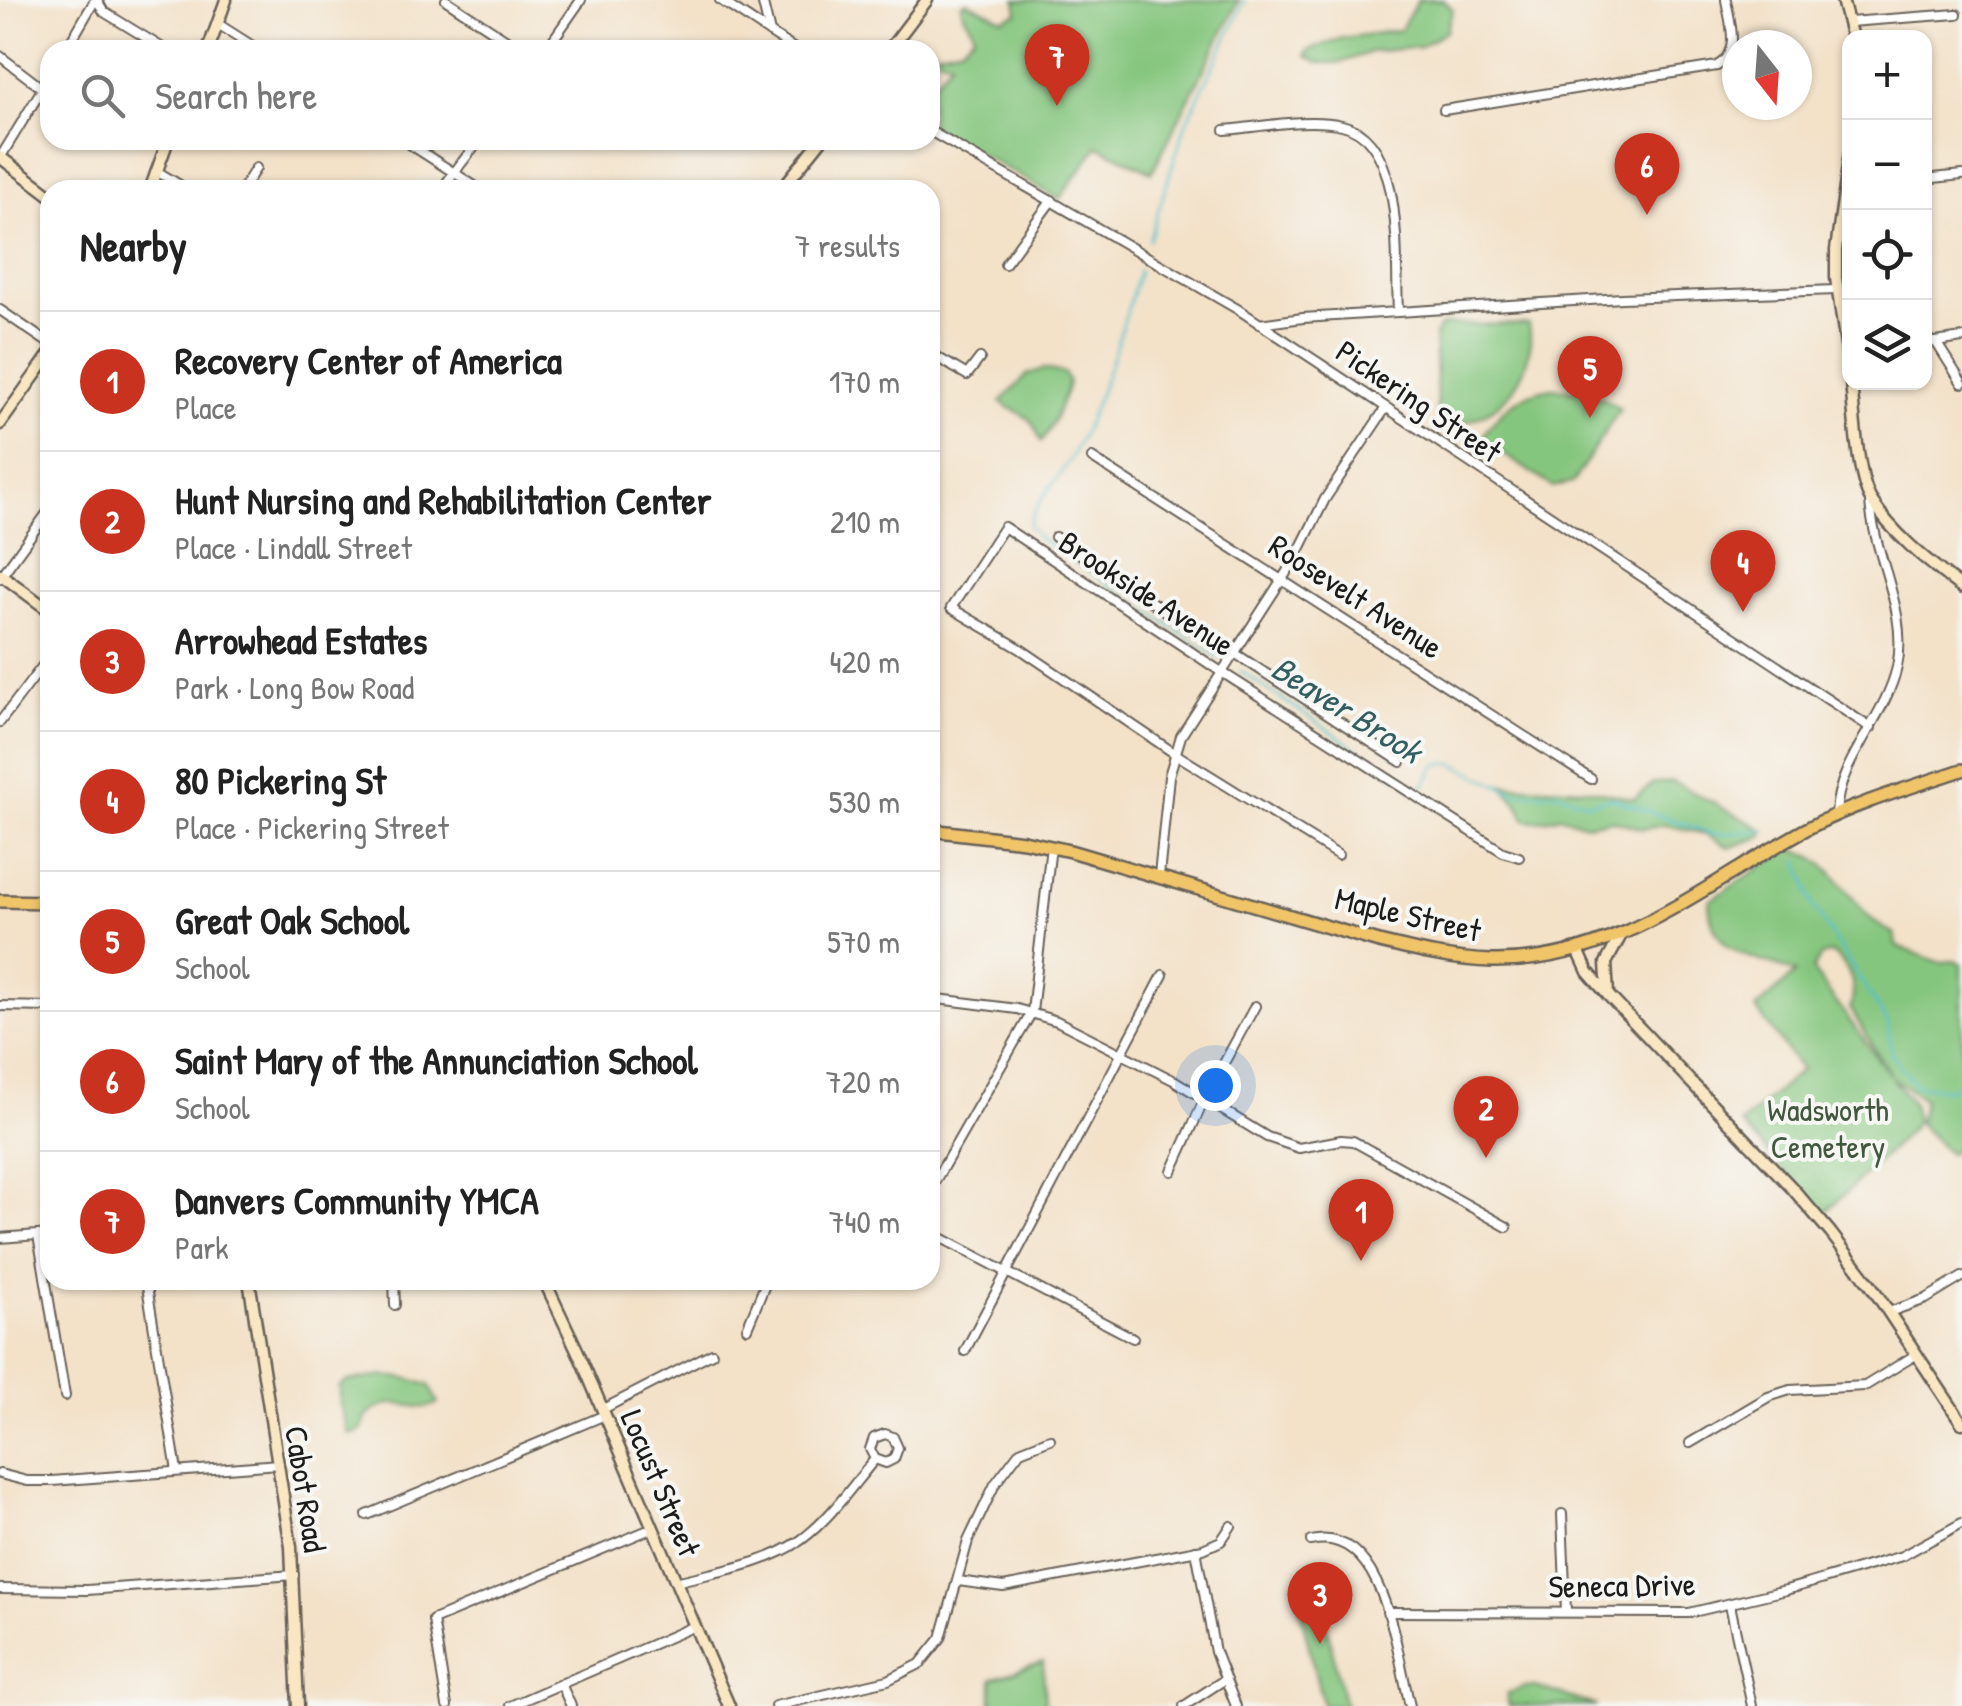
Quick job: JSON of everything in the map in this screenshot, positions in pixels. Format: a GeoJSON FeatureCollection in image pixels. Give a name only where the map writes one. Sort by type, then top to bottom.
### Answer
{"type":"FeatureCollection","features":[{"type":"Feature","properties":{"kind":"main road","name":"Maple Street"},"geometry":{"type":"LineString","coordinates":[[940,831],[1051,846],[1418,951],[1493,961],[1578,950],[1620,937],[1836,814],[1962,770]]}},
{"type":"Feature","properties":{"kind":"main road"},"geometry":{"type":"LineString","coordinates":[[0,901],[40,902]]}},
{"type":"Feature","properties":{"kind":"street"},"geometry":{"type":"LineString","coordinates":[[72,40],[96,0],[104,12],[150,40]]}},
{"type":"Feature","properties":{"kind":"street"},"geometry":{"type":"LineString","coordinates":[[212,40],[226,0]]}},
{"type":"Feature","properties":{"kind":"street"},"geometry":{"type":"LineString","coordinates":[[446,0],[507,40]]}},
{"type":"Feature","properties":{"kind":"street"},"geometry":{"type":"LineString","coordinates":[[553,40],[581,0]]}},
{"type":"Feature","properties":{"kind":"street"},"geometry":{"type":"LineString","coordinates":[[720,0],[781,40]]}},
{"type":"Feature","properties":{"kind":"street"},"geometry":{"type":"LineString","coordinates":[[762,0],[770,33]]}},
{"type":"Feature","properties":{"kind":"street"},"geometry":{"type":"LineString","coordinates":[[896,40],[926,0]]}},
{"type":"Feature","properties":{"kind":"street"},"geometry":{"type":"LineString","coordinates":[[1444,110],[1717,66],[1727,60],[1732,44],[1726,0]]}},
{"type":"Feature","properties":{"kind":"street"},"geometry":{"type":"LineString","coordinates":[[1842,0],[1850,30]]}},
{"type":"Feature","properties":{"kind":"street"},"geometry":{"type":"LineString","coordinates":[[1849,22],[1958,9],[1962,23]]}},
{"type":"Feature","properties":{"kind":"street"},"geometry":{"type":"LineString","coordinates":[[218,24],[243,40]]}},
{"type":"Feature","properties":{"kind":"street"},"geometry":{"type":"LineString","coordinates":[[0,56],[40,86]]}},
{"type":"Feature","properties":{"kind":"street"},"geometry":{"type":"LineString","coordinates":[[40,93],[0,157],[40,187]]}},
{"type":"Feature","properties":{"kind":"street"},"geometry":{"type":"LineString","coordinates":[[1226,130],[1341,124],[1369,140],[1382,157],[1390,182],[1398,312]]}},
{"type":"Feature","properties":{"kind":"street","name":"Pickering Street"},"geometry":{"type":"LineString","coordinates":[[940,137],[1259,324],[1871,728]]}},
{"type":"Feature","properties":{"kind":"street"},"geometry":{"type":"LineString","coordinates":[[154,180],[164,150]]}},
{"type":"Feature","properties":{"kind":"street"},"geometry":{"type":"LineString","coordinates":[[419,150],[466,180]]}},
{"type":"Feature","properties":{"kind":"street"},"geometry":{"type":"LineString","coordinates":[[448,180],[470,150]]}},
{"type":"Feature","properties":{"kind":"street"},"geometry":{"type":"LineString","coordinates":[[789,180],[813,150]]}},
{"type":"Feature","properties":{"kind":"street"},"geometry":{"type":"LineString","coordinates":[[248,180],[256,168]]}},
{"type":"Feature","properties":{"kind":"street"},"geometry":{"type":"LineString","coordinates":[[158,172],[171,180]]}},
{"type":"Feature","properties":{"kind":"street"},"geometry":{"type":"LineString","coordinates":[[1932,178],[1962,175]]}},
{"type":"Feature","properties":{"kind":"street"},"geometry":{"type":"LineString","coordinates":[[1006,264],[1052,200]]}},
{"type":"Feature","properties":{"kind":"street"},"geometry":{"type":"LineString","coordinates":[[1842,320],[1836,290],[1836,250],[1843,210]]}},
{"type":"Feature","properties":{"kind":"street"},"geometry":{"type":"LineString","coordinates":[[1259,324],[1622,298],[1836,290]]}},
{"type":"Feature","properties":{"kind":"street"},"geometry":{"type":"LineString","coordinates":[[0,310],[40,337]]}},
{"type":"Feature","properties":{"kind":"street"},"geometry":{"type":"LineString","coordinates":[[1287,343],[1288,320]]}},
{"type":"Feature","properties":{"kind":"street"},"geometry":{"type":"LineString","coordinates":[[1932,342],[1962,338]]}},
{"type":"Feature","properties":{"kind":"street"},"geometry":{"type":"LineString","coordinates":[[1936,342],[1962,383]]}},
{"type":"Feature","properties":{"kind":"street"},"geometry":{"type":"LineString","coordinates":[[940,359],[967,375],[980,358]]}},
{"type":"Feature","properties":{"kind":"street"},"geometry":{"type":"LineString","coordinates":[[0,424],[40,368]]}},
{"type":"Feature","properties":{"kind":"street"},"geometry":{"type":"LineString","coordinates":[[1836,814],[1837,794],[1896,669],[1901,640],[1858,447],[1852,390]]}},
{"type":"Feature","properties":{"kind":"street"},"geometry":{"type":"LineString","coordinates":[[1159,876],[1174,753],[1220,671],[1282,578],[1384,408]]}},
{"type":"Feature","properties":{"kind":"street","name":"Roosevelt Avenue"},"geometry":{"type":"LineString","coordinates":[[1092,458],[1592,779]]}},
{"type":"Feature","properties":{"kind":"street"},"geometry":{"type":"LineString","coordinates":[[1869,498],[1908,543],[1962,588]]}},
{"type":"Feature","properties":{"kind":"street"},"geometry":{"type":"LineString","coordinates":[[40,523],[1,576],[40,604]]}},
{"type":"Feature","properties":{"kind":"street","name":"Brookside Avenue"},"geometry":{"type":"LineString","coordinates":[[1174,753],[1012,644],[951,608],[1004,527],[1502,852],[1519,856]]}},
{"type":"Feature","properties":{"kind":"street","name":"Brookside Avenue"},"geometry":{"type":"LineString","coordinates":[[1055,537],[1402,762]]}},
{"type":"Feature","properties":{"kind":"street"},"geometry":{"type":"LineString","coordinates":[[0,722],[40,669]]}},
{"type":"Feature","properties":{"kind":"street"},"geometry":{"type":"LineString","coordinates":[[1174,753],[1338,856]]}},
{"type":"Feature","properties":{"kind":"street"},"geometry":{"type":"LineString","coordinates":[[940,1173],[1032,1012],[1051,846]]}},
{"type":"Feature","properties":{"kind":"street"},"geometry":{"type":"LineString","coordinates":[[1608,995],[1606,962],[1620,937]]}},
{"type":"Feature","properties":{"kind":"street"},"geometry":{"type":"LineString","coordinates":[[1578,950],[1588,972],[1608,995],[1793,1189],[1889,1312],[1962,1422]]}},
{"type":"Feature","properties":{"kind":"street"},"geometry":{"type":"LineString","coordinates":[[966,1350],[1162,975]]}},
{"type":"Feature","properties":{"kind":"street"},"geometry":{"type":"LineString","coordinates":[[940,999],[1032,1012],[1057,1021],[1205,1098],[1268,1137],[1300,1148],[1352,1141],[1507,1226]]}},
{"type":"Feature","properties":{"kind":"street"},"geometry":{"type":"LineString","coordinates":[[0,1006],[40,1007]]}},
{"type":"Feature","properties":{"kind":"street"},"geometry":{"type":"LineString","coordinates":[[1172,1171],[1205,1098],[1255,1006]]}},
{"type":"Feature","properties":{"kind":"street"},"geometry":{"type":"LineString","coordinates":[[0,1238],[38,1235],[40,1247]]}},
{"type":"Feature","properties":{"kind":"street"},"geometry":{"type":"LineString","coordinates":[[940,1237],[1133,1338]]}},
{"type":"Feature","properties":{"kind":"street"},"geometry":{"type":"LineString","coordinates":[[1889,1312],[1926,1298],[1962,1277]]}},
{"type":"Feature","properties":{"kind":"street"},"geometry":{"type":"LineString","coordinates":[[47,1290],[64,1396]]}},
{"type":"Feature","properties":{"kind":"street"},"geometry":{"type":"LineString","coordinates":[[148,1290],[177,1471]]}},
{"type":"Feature","properties":{"kind":"street","name":"Cabot Road"},"geometry":{"type":"LineString","coordinates":[[251,1290],[294,1575],[298,1706]]}},
{"type":"Feature","properties":{"kind":"street"},"geometry":{"type":"LineString","coordinates":[[394,1290],[395,1305]]}},
{"type":"Feature","properties":{"kind":"street","name":"Locust Street"},"geometry":{"type":"LineString","coordinates":[[549,1290],[729,1706]]}},
{"type":"Feature","properties":{"kind":"street"},"geometry":{"type":"LineString","coordinates":[[747,1328],[762,1290]]}},
{"type":"Feature","properties":{"kind":"street"},"geometry":{"type":"LineString","coordinates":[[366,1515],[604,1412],[712,1353]]}},
{"type":"Feature","properties":{"kind":"street"},"geometry":{"type":"LineString","coordinates":[[1690,1443],[1768,1397],[1790,1390],[1866,1386],[1917,1354]]}},
{"type":"Feature","properties":{"kind":"street"},"geometry":{"type":"LineString","coordinates":[[775,1706],[888,1680],[912,1670],[928,1656],[940,1638],[974,1526],[1004,1470],[1020,1451],[1050,1439]]}},
{"type":"Feature","properties":{"kind":"street"},"geometry":{"type":"LineString","coordinates":[[676,1582],[790,1548],[814,1529],[875,1459]]}},
{"type":"Feature","properties":{"kind":"street"},"geometry":{"type":"LineString","coordinates":[[0,1474],[27,1481],[278,1464]]}},
{"type":"Feature","properties":{"kind":"street"},"geometry":{"type":"LineString","coordinates":[[1562,1514],[1566,1612]]}},
{"type":"Feature","properties":{"kind":"street","name":"Seneca Drive"},"geometry":{"type":"LineString","coordinates":[[1387,1612],[1689,1612],[1730,1605],[1902,1556],[1962,1523]]}},
{"type":"Feature","properties":{"kind":"street"},"geometry":{"type":"LineString","coordinates":[[958,1581],[1003,1587],[1196,1550],[1217,1544],[1231,1526]]}},
{"type":"Feature","properties":{"kind":"street"},"geometry":{"type":"LineString","coordinates":[[447,1706],[433,1620],[653,1528]]}},
{"type":"Feature","properties":{"kind":"street"},"geometry":{"type":"LineString","coordinates":[[1312,1541],[1328,1537],[1353,1548],[1372,1570],[1387,1612],[1410,1706]]}},
{"type":"Feature","properties":{"kind":"street"},"geometry":{"type":"LineString","coordinates":[[1196,1550],[1210,1634],[1236,1706]]}},
{"type":"Feature","properties":{"kind":"street"},"geometry":{"type":"LineString","coordinates":[[0,1588],[86,1590],[294,1575]]}},
{"type":"Feature","properties":{"kind":"street"},"geometry":{"type":"LineString","coordinates":[[1730,1605],[1752,1706]]}},
{"type":"Feature","properties":{"kind":"street"},"geometry":{"type":"LineString","coordinates":[[510,1706],[695,1626]]}},
{"type":"Feature","properties":{"kind":"street"},"geometry":{"type":"LineString","coordinates":[[1184,1706],[1224,1680]]}},
{"type":"Feature","properties":{"kind":"street"},"geometry":{"type":"LineString","coordinates":[[562,1684],[571,1706]]}},
{"type":"Feature","properties":{"kind":"green space"},"geometry":{"type":"Polygon","coordinates":[[[1016,0],[1239,0],[1152,172],[1098,146],[1059,199],[940,131],[940,75],[951,61],[940,58],[940,51],[962,46],[974,35],[961,5],[967,2],[1003,19],[1018,13],[1016,0]]]}},
{"type":"Feature","properties":{"kind":"green space"},"geometry":{"type":"Polygon","coordinates":[[[1418,0],[1444,0],[1453,10],[1446,31],[1419,47],[1371,52],[1340,63],[1319,63],[1306,56],[1307,51],[1342,38],[1400,30],[1418,0]]]}},
{"type":"Feature","properties":{"kind":"green space"},"geometry":{"type":"Polygon","coordinates":[[[1529,324],[1526,363],[1507,396],[1476,418],[1438,425],[1434,335],[1442,325],[1529,324]]]}},
{"type":"Feature","properties":{"kind":"green space"},"geometry":{"type":"Polygon","coordinates":[[[1044,369],[1064,373],[1068,382],[1041,442],[1029,420],[1001,402],[1028,374],[1044,369]]]}},
{"type":"Feature","properties":{"kind":"green space"},"geometry":{"type":"Polygon","coordinates":[[[1552,388],[1591,391],[1620,409],[1573,482],[1553,487],[1481,439],[1510,405],[1529,394],[1552,388]]]}},
{"type":"Feature","properties":{"kind":"green space"},"geometry":{"type":"Polygon","coordinates":[[[1674,782],[1757,826],[1764,831],[1763,836],[1729,848],[1706,834],[1666,825],[1643,829],[1611,820],[1586,824],[1562,816],[1530,820],[1525,819],[1502,785],[1588,789],[1635,799],[1653,783],[1674,782]]]}},
{"type":"Feature","properties":{"kind":"green space","name":"Wadsworth Cemetery"},"geometry":{"type":"Polygon","coordinates":[[[1789,849],[1806,853],[1833,874],[1866,914],[1894,933],[1896,946],[1939,962],[1962,964],[1962,1144],[1949,1154],[1918,1123],[1924,1100],[1892,1077],[1912,1103],[1916,1120],[1911,1130],[1824,1214],[1741,1124],[1801,1070],[1756,1009],[1796,973],[1751,958],[1727,945],[1712,920],[1709,901],[1789,849]],[[1832,953],[1821,956],[1812,970],[1890,1075],[1850,1008],[1853,985],[1832,953]]]}},
{"type":"Feature","properties":{"kind":"green space"},"geometry":{"type":"Polygon","coordinates":[[[382,1376],[429,1385],[438,1403],[378,1408],[367,1416],[362,1429],[348,1433],[340,1404],[340,1386],[348,1381],[382,1376]]]}},
{"type":"Feature","properties":{"kind":"green space"},"geometry":{"type":"Polygon","coordinates":[[[1316,1580],[1345,1706],[1323,1706],[1294,1583],[1316,1580]]]}},
{"type":"Feature","properties":{"kind":"green space"},"geometry":{"type":"Polygon","coordinates":[[[1043,1662],[1045,1706],[992,1706],[992,1679],[1043,1662]]]}},
{"type":"Feature","properties":{"kind":"green space"},"geometry":{"type":"Polygon","coordinates":[[[1525,1687],[1597,1706],[1509,1706],[1507,1694],[1525,1687]]]}},
{"type":"Feature","properties":{"kind":"waterway","name":"Beaver Brook"},"geometry":{"type":"LineString","coordinates":[[1149,240],[1186,123],[1245,0]]}},
{"type":"Feature","properties":{"kind":"waterway","name":"Beaver Brook"},"geometry":{"type":"LineString","coordinates":[[1139,271],[1093,410],[1068,463],[1037,507],[1029,527],[1040,539],[1218,657]]}},
{"type":"Feature","properties":{"kind":"waterway","name":"Beaver Brook"},"geometry":{"type":"LineString","coordinates":[[1240,671],[1414,787],[1422,787],[1436,766],[1452,763],[1515,793],[1559,793],[1590,803],[1611,798],[1713,834],[1767,831]]}},
{"type":"Feature","properties":{"kind":"waterway","name":"Beaver Brook"},"geometry":{"type":"LineString","coordinates":[[1799,860],[1813,906],[1888,1023],[1892,1055],[1915,1085],[1949,1090],[1962,1081]]}},
{"type":"Feature","properties":{"kind":"place","name":"Danvers Community YMCA"},"geometry":{"type":"Point","coordinates":[1057,106]}},
{"type":"Feature","properties":{"kind":"place","name":"Saint Mary of the Annunciation School"},"geometry":{"type":"Point","coordinates":[1647,215]}},
{"type":"Feature","properties":{"kind":"place","name":"Great Oak School"},"geometry":{"type":"Point","coordinates":[1590,418]}},
{"type":"Feature","properties":{"kind":"place","name":"80 Pickering St"},"geometry":{"type":"Point","coordinates":[1743,612]}},
{"type":"Feature","properties":{"kind":"place","name":"Hunt Nursing and Rehabilitation Center"},"geometry":{"type":"Point","coordinates":[1486,1158]}},
{"type":"Feature","properties":{"kind":"place","name":"Recovery Center of America"},"geometry":{"type":"Point","coordinates":[1361,1261]}},
{"type":"Feature","properties":{"kind":"place","name":"Arrowhead Estates"},"geometry":{"type":"Point","coordinates":[1320,1644]}}]}
